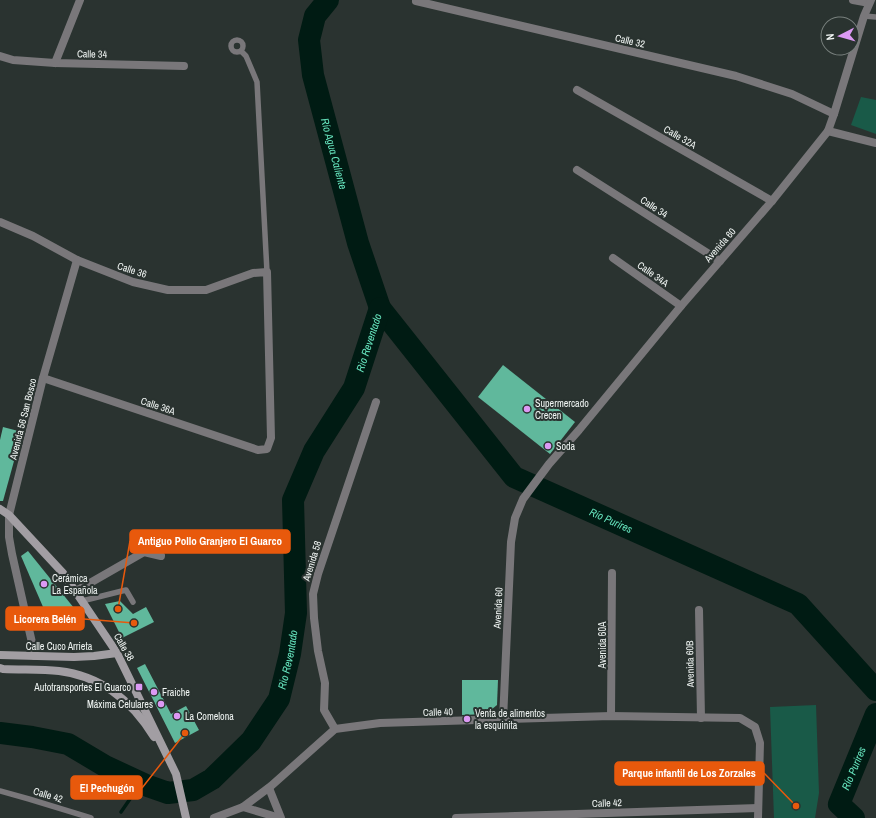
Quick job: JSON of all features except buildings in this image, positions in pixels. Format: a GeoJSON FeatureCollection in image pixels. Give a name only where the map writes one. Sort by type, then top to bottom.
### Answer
{"type":"FeatureCollection","features":[{"type":"Feature","properties":{"kind":"main road","name":"Calle 38"},"geometry":{"type":"LineString","coordinates":[[0,508],[64,573],[118,653],[177,776]]}},
{"type":"Feature","properties":{"kind":"main road","name":"Calle Cuco Arrieta"},"geometry":{"type":"LineString","coordinates":[[0,655],[74,657],[118,653]]}},
{"type":"Feature","properties":{"kind":"main road"},"geometry":{"type":"LineString","coordinates":[[0,668],[60,671],[92,679],[104,685],[121,697],[152,734],[177,776],[185,816]]}},
{"type":"Feature","properties":{"kind":"street"},"geometry":{"type":"LineString","coordinates":[[55,63],[80,0]]}},
{"type":"Feature","properties":{"kind":"street"},"geometry":{"type":"LineString","coordinates":[[853,0],[866,1]]}},
{"type":"Feature","properties":{"kind":"street","name":"Calle 32"},"geometry":{"type":"LineString","coordinates":[[416,1],[736,76],[792,94],[834,114]]}},
{"type":"Feature","properties":{"kind":"street","name":"Avenida 60"},"geometry":{"type":"LineString","coordinates":[[503,720],[511,542],[515,518],[523,499],[549,464],[579,430],[681,306],[772,201],[828,131],[864,16],[866,1]]}},
{"type":"Feature","properties":{"kind":"street","name":"Calle 34"},"geometry":{"type":"LineString","coordinates":[[0,56],[13,60],[55,63],[184,66]]}},
{"type":"Feature","properties":{"kind":"street","name":"Calle 32A"},"geometry":{"type":"LineString","coordinates":[[577,90],[772,201]]}},
{"type":"Feature","properties":{"kind":"street"},"geometry":{"type":"LineString","coordinates":[[828,131],[876,143]]}},
{"type":"Feature","properties":{"kind":"street","name":"Calle 34"},"geometry":{"type":"LineString","coordinates":[[577,170],[720,261]]}},
{"type":"Feature","properties":{"kind":"street","name":"Calle 36"},"geometry":{"type":"LineString","coordinates":[[0,222],[33,236],[77,260],[133,282],[168,290],[206,290],[253,274],[267,272]]}},
{"type":"Feature","properties":{"kind":"street","name":"Calle 34A"},"geometry":{"type":"LineString","coordinates":[[613,258],[681,306]]}},
{"type":"Feature","properties":{"kind":"street","name":"Avenida 56 San Bosco"},"geometry":{"type":"LineString","coordinates":[[35,656],[12,554],[9,537],[8,515],[43,378],[77,260]]}},
{"type":"Feature","properties":{"kind":"street","name":"Calle 36A"},"geometry":{"type":"LineString","coordinates":[[43,378],[258,450],[267,449],[271,438],[267,272]]}},
{"type":"Feature","properties":{"kind":"street","name":"Avenida 58"},"geometry":{"type":"LineString","coordinates":[[335,729],[324,710],[325,683],[318,650],[313,594],[318,574],[376,402]]}},
{"type":"Feature","properties":{"kind":"street"},"geometry":{"type":"LineString","coordinates":[[76,591],[144,552],[161,556]]}},
{"type":"Feature","properties":{"kind":"street","name":"Avenida 60A"},"geometry":{"type":"LineString","coordinates":[[611,716],[612,573]]}},
{"type":"Feature","properties":{"kind":"street","name":"Avenida 60B"},"geometry":{"type":"LineString","coordinates":[[699,610],[701,718]]}},
{"type":"Feature","properties":{"kind":"street","name":"Calle 40"},"geometry":{"type":"LineString","coordinates":[[335,729],[380,723],[611,716],[740,718],[755,727],[760,743],[758,808]]}},
{"type":"Feature","properties":{"kind":"street"},"geometry":{"type":"LineString","coordinates":[[214,818],[243,807],[269,788],[335,729]]}},
{"type":"Feature","properties":{"kind":"street"},"geometry":{"type":"LineString","coordinates":[[269,788],[280,818]]}},
{"type":"Feature","properties":{"kind":"street"},"geometry":{"type":"LineString","coordinates":[[243,807],[280,818]]}},
{"type":"Feature","properties":{"kind":"street"},"geometry":{"type":"LineString","coordinates":[[758,808],[758,818]]}},
{"type":"Feature","properties":{"kind":"street","name":"Calle 42"},"geometry":{"type":"LineString","coordinates":[[456,818],[657,815],[758,808]]}},
{"type":"Feature","properties":{"kind":"lane"},"geometry":{"type":"LineString","coordinates":[[864,16],[876,17]]}},
{"type":"Feature","properties":{"kind":"lane"},"geometry":{"type":"LineString","coordinates":[[241,51],[246,56],[257,82],[267,272]]}},
{"type":"Feature","properties":{"kind":"lane"},"geometry":{"type":"LineString","coordinates":[[82,601],[126,590],[133,602]]}},
{"type":"Feature","properties":{"kind":"lane","name":"Calle 42"},"geometry":{"type":"LineString","coordinates":[[0,791],[90,818]]}},
{"type":"Feature","properties":{"kind":"green space"},"geometry":{"type":"Polygon","coordinates":[[[861,97],[876,100],[876,134],[851,125],[861,97]]]}},
{"type":"Feature","properties":{"kind":"green space"},"geometry":{"type":"Polygon","coordinates":[[[816,705],[819,793],[815,818],[774,818],[770,707],[816,705]]]}},
{"type":"Feature","properties":{"kind":"waterway","name":"Río Purires"},"geometry":{"type":"LineString","coordinates":[[328,0],[315,16],[309,40],[313,75],[358,243],[380,308],[514,477],[798,604],[876,690]]}},
{"type":"Feature","properties":{"kind":"waterway","name":"Rio Reventado"},"geometry":{"type":"LineString","coordinates":[[0,733],[68,744],[105,766],[148,786],[168,793],[193,790],[212,779],[251,741],[279,699],[290,654],[296,613],[293,500],[314,451],[354,388],[380,308]]}},
{"type":"Feature","properties":{"kind":"waterway","name":"Río Purires"},"geometry":{"type":"LineString","coordinates":[[854,818],[839,804],[876,714]]}},
{"type":"Feature","properties":{"kind":"waterway"},"geometry":{"type":"LineString","coordinates":[[121,812],[141,783]]}},
{"type":"Feature","properties":{"kind":"place","name":"Supermercado Crecen"},"geometry":{"type":"Point","coordinates":[527,409]}},
{"type":"Feature","properties":{"kind":"place","name":"Soda"},"geometry":{"type":"Point","coordinates":[548,446]}},
{"type":"Feature","properties":{"kind":"place","name":"Cerámica La Española"},"geometry":{"type":"Point","coordinates":[44,584]}},
{"type":"Feature","properties":{"kind":"place","name":"Antiguo Pollo Granjero El Guarco"},"geometry":{"type":"Point","coordinates":[118,609]}},
{"type":"Feature","properties":{"kind":"place","name":"Licorera Belén"},"geometry":{"type":"Point","coordinates":[134,623]}},
{"type":"Feature","properties":{"kind":"place","name":"Autotransportes El Guarco"},"geometry":{"type":"Point","coordinates":[139,687]}},
{"type":"Feature","properties":{"kind":"place","name":"Fraiche"},"geometry":{"type":"Point","coordinates":[154,692]}},
{"type":"Feature","properties":{"kind":"place","name":"Máxima Celulares"},"geometry":{"type":"Point","coordinates":[161,704]}},
{"type":"Feature","properties":{"kind":"place","name":"La Comelona"},"geometry":{"type":"Point","coordinates":[177,716]}},
{"type":"Feature","properties":{"kind":"place","name":"Venta de alimentos la esquinita"},"geometry":{"type":"Point","coordinates":[467,719]}},
{"type":"Feature","properties":{"kind":"place","name":"El Pechugón"},"geometry":{"type":"Point","coordinates":[185,733]}},
{"type":"Feature","properties":{"kind":"place","name":"Parque infantil de Los Zorzales"},"geometry":{"type":"Point","coordinates":[796,806]}},
{"type":"Feature","properties":{"kind":"water label","name":"Río Agua Caliente"},"geometry":{"type":"Point","coordinates":[334,153]}}]}
